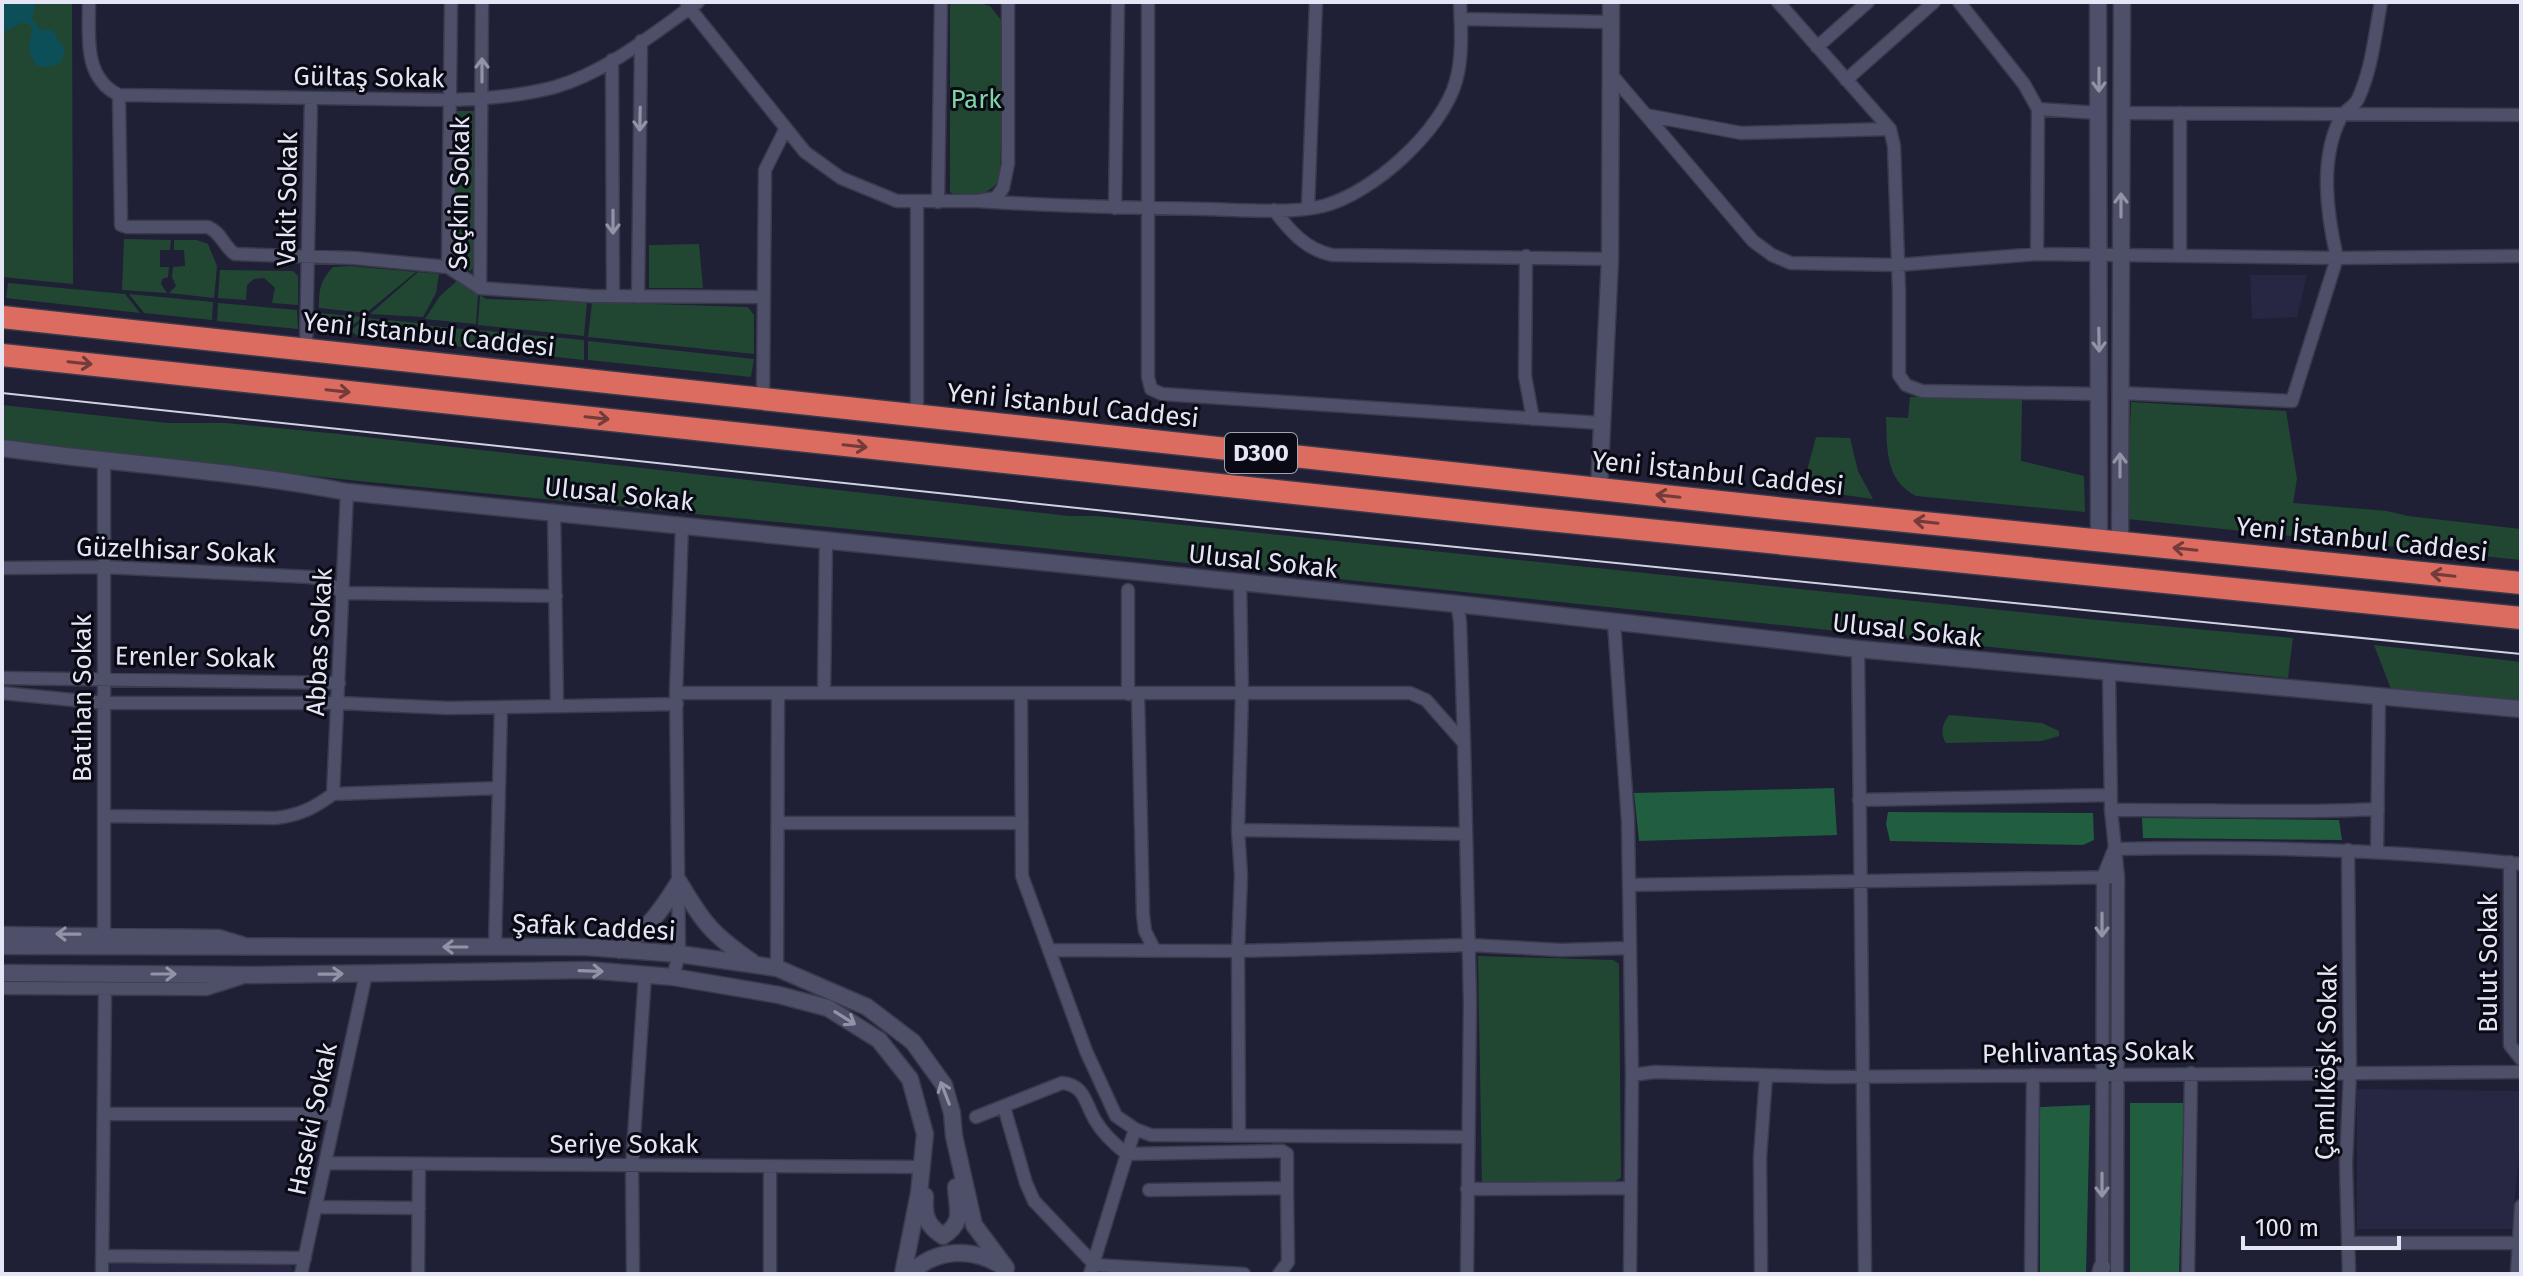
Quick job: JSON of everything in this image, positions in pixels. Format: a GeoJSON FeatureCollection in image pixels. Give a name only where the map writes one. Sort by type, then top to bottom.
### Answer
{"type":"FeatureCollection","features":[{"type":"Feature","properties":{"kind":"highway","name":"Yeni İstanbul Caddesi"},"geometry":{"type":"LineString","coordinates":[[2,317],[2521,583]]}},
{"type":"Feature","properties":{"kind":"highway","name":"D300"},"geometry":{"type":"LineString","coordinates":[[2,355],[1483,513],[2521,618]]}},
{"type":"Feature","properties":{"kind":"street"},"geometry":{"type":"LineString","coordinates":[[89,2],[89,50],[97,78],[119,95],[121,225],[208,227],[217,231],[235,254],[308,256],[448,267],[480,288],[638,297],[764,297]]}},
{"type":"Feature","properties":{"kind":"street","name":"Seçkin Sokak"},"geometry":{"type":"LineString","coordinates":[[448,267],[451,2]]}},
{"type":"Feature","properties":{"kind":"street","name":"Seçkin Sokak"},"geometry":{"type":"LineString","coordinates":[[480,288],[482,2]]}},
{"type":"Feature","properties":{"kind":"street"},"geometry":{"type":"LineString","coordinates":[[938,202],[941,2]]}},
{"type":"Feature","properties":{"kind":"street"},"geometry":{"type":"LineString","coordinates":[[977,201],[996,198],[1003,188],[1008,164],[1008,2]]}},
{"type":"Feature","properties":{"kind":"street"},"geometry":{"type":"LineString","coordinates":[[1115,208],[1118,2]]}},
{"type":"Feature","properties":{"kind":"street"},"geometry":{"type":"LineString","coordinates":[[1148,2],[1148,377],[1151,389],[1155,392],[1601,423]]}},
{"type":"Feature","properties":{"kind":"street"},"geometry":{"type":"LineString","coordinates":[[1308,207],[1316,2]]}},
{"type":"Feature","properties":{"kind":"street"},"geometry":{"type":"LineString","coordinates":[[691,4],[805,152],[841,178],[897,201],[1274,210],[1323,206],[1358,190],[1404,157],[1437,120],[1456,81],[1460,2]]}},
{"type":"Feature","properties":{"kind":"street"},"geometry":{"type":"LineString","coordinates":[[1599,488],[1610,259],[1611,2]]}},
{"type":"Feature","properties":{"kind":"street"},"geometry":{"type":"LineString","coordinates":[[1778,2],[1890,129],[1894,146],[1899,375],[1906,385],[1922,391],[2100,394]]}},
{"type":"Feature","properties":{"kind":"street"},"geometry":{"type":"LineString","coordinates":[[1817,47],[1868,2]]}},
{"type":"Feature","properties":{"kind":"street"},"geometry":{"type":"LineString","coordinates":[[1846,80],[1934,2]]}},
{"type":"Feature","properties":{"kind":"street"},"geometry":{"type":"LineString","coordinates":[[1959,2],[2024,84],[2038,109],[2037,254]]}},
{"type":"Feature","properties":{"kind":"street"},"geometry":{"type":"LineString","coordinates":[[2098,2],[2100,394],[2110,542]]}},
{"type":"Feature","properties":{"kind":"street"},"geometry":{"type":"LineString","coordinates":[[2110,542],[2120,393],[2122,2]]}},
{"type":"Feature","properties":{"kind":"street"},"geometry":{"type":"LineString","coordinates":[[2120,393],[2292,401],[2337,258],[2331,233],[2328,155],[2342,114],[2356,103],[2369,69],[2381,2]]}},
{"type":"Feature","properties":{"kind":"street","name":"Gültaş Sokak"},"geometry":{"type":"LineString","coordinates":[[119,95],[482,99],[556,86],[591,73],[691,4]]}},
{"type":"Feature","properties":{"kind":"street"},"geometry":{"type":"LineString","coordinates":[[1461,19],[1611,22]]}},
{"type":"Feature","properties":{"kind":"street"},"geometry":{"type":"LineString","coordinates":[[638,297],[641,41]]}},
{"type":"Feature","properties":{"kind":"street"},"geometry":{"type":"LineString","coordinates":[[612,60],[613,296]]}},
{"type":"Feature","properties":{"kind":"street"},"geometry":{"type":"LineString","coordinates":[[1611,74],[1753,241],[1772,255],[1791,263],[1898,265],[2037,254],[2337,258],[2521,256]]}},
{"type":"Feature","properties":{"kind":"street","name":"Vakit Sokak"},"geometry":{"type":"LineString","coordinates":[[306,348],[311,98]]}},
{"type":"Feature","properties":{"kind":"street"},"geometry":{"type":"LineString","coordinates":[[2038,109],[2099,113]]}},
{"type":"Feature","properties":{"kind":"street"},"geometry":{"type":"LineString","coordinates":[[2121,113],[2521,115]]}},
{"type":"Feature","properties":{"kind":"street"},"geometry":{"type":"LineString","coordinates":[[2180,113],[2180,255]]}},
{"type":"Feature","properties":{"kind":"street"},"geometry":{"type":"LineString","coordinates":[[1646,115],[1741,133],[1890,129]]}},
{"type":"Feature","properties":{"kind":"street"},"geometry":{"type":"LineString","coordinates":[[763,398],[765,170],[786,128]]}},
{"type":"Feature","properties":{"kind":"street"},"geometry":{"type":"LineString","coordinates":[[917,203],[917,416]]}},
{"type":"Feature","properties":{"kind":"street"},"geometry":{"type":"LineString","coordinates":[[1274,210],[1294,236],[1332,255],[1610,259]]}},
{"type":"Feature","properties":{"kind":"street"},"geometry":{"type":"LineString","coordinates":[[1526,256],[1525,376],[1533,419]]}},
{"type":"Feature","properties":{"kind":"street","name":"Ulusal Sokak"},"geometry":{"type":"LineString","coordinates":[[2,448],[47,456],[286,481],[347,492],[1457,604],[1858,649],[2521,709]]}},
{"type":"Feature","properties":{"kind":"street"},"geometry":{"type":"LineString","coordinates":[[2,457],[47,456]]}},
{"type":"Feature","properties":{"kind":"street","name":"Batıhan Sokak"},"geometry":{"type":"LineString","coordinates":[[104,462],[104,934]]}},
{"type":"Feature","properties":{"kind":"street","name":"Abbas Sokak"},"geometry":{"type":"LineString","coordinates":[[333,794],[347,492]]}},
{"type":"Feature","properties":{"kind":"street"},"geometry":{"type":"LineString","coordinates":[[554,511],[557,706]]}},
{"type":"Feature","properties":{"kind":"street"},"geometry":{"type":"LineString","coordinates":[[673,977],[679,954],[676,698],[682,525]]}},
{"type":"Feature","properties":{"kind":"street"},"geometry":{"type":"LineString","coordinates":[[824,693],[826,539]]}},
{"type":"Feature","properties":{"kind":"street","name":"Güzelhisar Sokak"},"geometry":{"type":"LineString","coordinates":[[2,568],[104,567],[310,577],[322,579],[343,593]]}},
{"type":"Feature","properties":{"kind":"street"},"geometry":{"type":"LineString","coordinates":[[1239,1135],[1240,583]]}},
{"type":"Feature","properties":{"kind":"street"},"geometry":{"type":"LineString","coordinates":[[1128,590],[1143,915],[1145,931],[1155,951]]}},
{"type":"Feature","properties":{"kind":"street"},"geometry":{"type":"LineString","coordinates":[[343,593],[556,596]]}},
{"type":"Feature","properties":{"kind":"street"},"geometry":{"type":"LineString","coordinates":[[1457,604],[1460,621],[1469,945],[1467,1274]]}},
{"type":"Feature","properties":{"kind":"street"},"geometry":{"type":"LineString","coordinates":[[1614,623],[1628,821],[1632,1075],[1630,1274]]}},
{"type":"Feature","properties":{"kind":"street"},"geometry":{"type":"LineString","coordinates":[[1858,649],[1865,1274]]}},
{"type":"Feature","properties":{"kind":"street"},"geometry":{"type":"LineString","coordinates":[[2105,1272],[2118,1074],[2118,877],[2111,810],[2109,674]]}},
{"type":"Feature","properties":{"kind":"street","name":"Erenler Sokak"},"geometry":{"type":"LineString","coordinates":[[2,678],[104,677],[339,683]]}},
{"type":"Feature","properties":{"kind":"street"},"geometry":{"type":"LineString","coordinates":[[2,693],[104,703],[339,703],[448,708],[557,706],[778,693],[1410,693],[1426,700],[1464,743]]}},
{"type":"Feature","properties":{"kind":"street"},"geometry":{"type":"LineString","coordinates":[[777,968],[778,693]]}},
{"type":"Feature","properties":{"kind":"street"},"geometry":{"type":"LineString","coordinates":[[1021,694],[1022,876],[1086,1051],[1116,1116],[1151,1135],[1467,1137]]}},
{"type":"Feature","properties":{"kind":"street"},"geometry":{"type":"LineString","coordinates":[[2377,852],[2379,697]]}},
{"type":"Feature","properties":{"kind":"street"},"geometry":{"type":"LineString","coordinates":[[495,947],[501,707]]}},
{"type":"Feature","properties":{"kind":"street"},"geometry":{"type":"LineString","coordinates":[[104,816],[276,818],[298,815],[333,794],[499,788]]}},
{"type":"Feature","properties":{"kind":"street"},"geometry":{"type":"LineString","coordinates":[[1859,800],[2111,795]]}},
{"type":"Feature","properties":{"kind":"street"},"geometry":{"type":"LineString","coordinates":[[2111,810],[2326,812],[2378,809]]}},
{"type":"Feature","properties":{"kind":"street"},"geometry":{"type":"LineString","coordinates":[[778,823],[1022,823]]}},
{"type":"Feature","properties":{"kind":"street"},"geometry":{"type":"LineString","coordinates":[[1238,830],[1466,834]]}},
{"type":"Feature","properties":{"kind":"street"},"geometry":{"type":"LineString","coordinates":[[2114,849],[2243,846],[2348,850],[2515,863]]}},
{"type":"Feature","properties":{"kind":"street"},"geometry":{"type":"LineString","coordinates":[[2105,1272],[2101,1074],[2103,877],[2114,849]]}},
{"type":"Feature","properties":{"kind":"street","name":"Çamlıköşk Sokak"},"geometry":{"type":"LineString","coordinates":[[2348,850],[2350,1072],[2346,1163],[2349,1274]]}},
{"type":"Feature","properties":{"kind":"street","name":"Bulut Sokak"},"geometry":{"type":"LineString","coordinates":[[2515,863],[2510,1045],[2521,1059]]}},
{"type":"Feature","properties":{"kind":"street"},"geometry":{"type":"LineString","coordinates":[[1629,885],[2118,877]]}},
{"type":"Feature","properties":{"kind":"street"},"geometry":{"type":"LineString","coordinates":[[619,950],[639,936],[662,911],[679,882]]}},
{"type":"Feature","properties":{"kind":"street"},"geometry":{"type":"LineString","coordinates":[[679,882],[703,922],[718,938],[757,966]]}},
{"type":"Feature","properties":{"kind":"street"},"geometry":{"type":"LineString","coordinates":[[2,933],[219,936],[256,947]]}},
{"type":"Feature","properties":{"kind":"street"},"geometry":{"type":"LineString","coordinates":[[1049,950],[1238,951],[1469,945],[1561,950],[1630,948]]}},
{"type":"Feature","properties":{"kind":"street","name":"Şafak Caddesi"},"geometry":{"type":"LineString","coordinates":[[2,946],[619,950],[679,954],[777,968],[867,1007],[913,1042],[944,1085],[974,1225],[1010,1271]]}},
{"type":"Feature","properties":{"kind":"street","name":"Şafak Caddesi"},"geometry":{"type":"LineString","coordinates":[[2,973],[253,975],[587,970],[673,977],[779,995],[828,1008],[879,1040],[910,1079],[925,1134],[903,1274]]}},
{"type":"Feature","properties":{"kind":"street","name":"Haseki Sokak"},"geometry":{"type":"LineString","coordinates":[[301,1274],[366,974]]}},
{"type":"Feature","properties":{"kind":"street"},"geometry":{"type":"LineString","coordinates":[[2,988],[206,989],[253,975]]}},
{"type":"Feature","properties":{"kind":"street"},"geometry":{"type":"LineString","coordinates":[[633,1274],[632,1166],[645,975]]}},
{"type":"Feature","properties":{"kind":"street"},"geometry":{"type":"LineString","coordinates":[[102,1274],[105,989]]}},
{"type":"Feature","properties":{"kind":"street","name":"Pehlivantaş Sokak"},"geometry":{"type":"LineString","coordinates":[[1632,1075],[1655,1072],[1862,1077],[2521,1072]]}},
{"type":"Feature","properties":{"kind":"street"},"geometry":{"type":"LineString","coordinates":[[2188,1274],[2191,1073]]}},
{"type":"Feature","properties":{"kind":"street"},"geometry":{"type":"LineString","coordinates":[[2031,1274],[2033,1075]]}},
{"type":"Feature","properties":{"kind":"street"},"geometry":{"type":"LineString","coordinates":[[1761,1274],[1760,1157],[1766,1076]]}},
{"type":"Feature","properties":{"kind":"street"},"geometry":{"type":"LineString","coordinates":[[976,1117],[1062,1083],[1073,1084],[1083,1093],[1095,1120],[1109,1140],[1127,1154],[1282,1151],[1288,1159],[1288,1262],[1279,1274]]}},
{"type":"Feature","properties":{"kind":"street"},"geometry":{"type":"LineString","coordinates":[[1004,1107],[1034,1201],[1093,1269],[1244,1274]]}},
{"type":"Feature","properties":{"kind":"street"},"geometry":{"type":"LineString","coordinates":[[104,1114],[336,1114]]}},
{"type":"Feature","properties":{"kind":"street"},"geometry":{"type":"LineString","coordinates":[[1093,1269],[1135,1129]]}},
{"type":"Feature","properties":{"kind":"street"},"geometry":{"type":"LineString","coordinates":[[922,1167],[926,1191],[924,1215],[930,1228],[943,1236],[956,1227],[959,1217],[955,1141]]}},
{"type":"Feature","properties":{"kind":"street","name":"Seriye Sokak"},"geometry":{"type":"LineString","coordinates":[[325,1163],[922,1167]]}},
{"type":"Feature","properties":{"kind":"street"},"geometry":{"type":"LineString","coordinates":[[418,1274],[419,1164]]}},
{"type":"Feature","properties":{"kind":"street"},"geometry":{"type":"LineString","coordinates":[[770,1167],[770,1274]]}},
{"type":"Feature","properties":{"kind":"street"},"geometry":{"type":"LineString","coordinates":[[1149,1190],[1287,1188]]}},
{"type":"Feature","properties":{"kind":"street"},"geometry":{"type":"LineString","coordinates":[[1467,1189],[1630,1188]]}},
{"type":"Feature","properties":{"kind":"street"},"geometry":{"type":"LineString","coordinates":[[2517,1274],[2521,1206]]}},
{"type":"Feature","properties":{"kind":"street"},"geometry":{"type":"LineString","coordinates":[[316,1207],[419,1208]]}},
{"type":"Feature","properties":{"kind":"street"},"geometry":{"type":"LineString","coordinates":[[2348,1243],[2520,1243]]}},
{"type":"Feature","properties":{"kind":"street"},"geometry":{"type":"LineString","coordinates":[[910,1274],[918,1266],[940,1255],[965,1252],[989,1257],[1010,1271]]}},
{"type":"Feature","properties":{"kind":"street"},"geometry":{"type":"LineString","coordinates":[[102,1256],[305,1258]]}},
{"type":"Feature","properties":{"kind":"shaded area"},"geometry":{"type":"Polygon","coordinates":[[[2,2],[33,2],[32,19],[40,30],[52,30],[65,50],[60,63],[48,67],[37,66],[29,49],[33,31],[30,25],[23,22],[2,33],[2,2]]]}},
{"type":"Feature","properties":{"kind":"shaded area"},"geometry":{"type":"Polygon","coordinates":[[[2250,275],[2307,275],[2297,317],[2252,319],[2250,275]]]}},
{"type":"Feature","properties":{"kind":"shaded area"},"geometry":{"type":"Polygon","coordinates":[[[1834,788],[1837,835],[1639,841],[1634,793],[1834,788]]]}},
{"type":"Feature","properties":{"kind":"shaded area"},"geometry":{"type":"Polygon","coordinates":[[[1888,812],[2093,813],[2094,840],[2083,845],[1890,841],[1886,824],[1888,812]]]}},
{"type":"Feature","properties":{"kind":"shaded area"},"geometry":{"type":"Polygon","coordinates":[[[2142,818],[2339,820],[2342,840],[2143,838],[2142,818]]]}},
{"type":"Feature","properties":{"kind":"shaded area"},"geometry":{"type":"Polygon","coordinates":[[[2357,1089],[2521,1091],[2521,1132],[2512,1229],[2357,1229],[2357,1089]]]}},
{"type":"Feature","properties":{"kind":"shaded area"},"geometry":{"type":"Polygon","coordinates":[[[2130,1103],[2184,1103],[2179,1274],[2130,1274],[2130,1103]]]}},
{"type":"Feature","properties":{"kind":"shaded area"},"geometry":{"type":"Polygon","coordinates":[[[2090,1105],[2086,1274],[2040,1274],[2040,1107],[2090,1105]]]}},
{"type":"Feature","properties":{"kind":"shaded area"},"geometry":{"type":"Polygon","coordinates":[[[287,1263],[293,1274],[111,1274],[111,1264],[287,1263]]]}},
{"type":"Feature","properties":{"kind":"green space"},"geometry":{"type":"Polygon","coordinates":[[[2,2],[72,2],[73,284],[2,277],[2,2]]]}},
{"type":"Feature","properties":{"kind":"green space","name":"Park"},"geometry":{"type":"Polygon","coordinates":[[[950,2],[977,2],[990,6],[1001,20],[1000,180],[989,190],[970,197],[950,192],[950,2]]]}},
{"type":"Feature","properties":{"kind":"green space"},"geometry":{"type":"Polygon","coordinates":[[[452,111],[476,111],[473,268],[470,271],[454,263],[452,111]]]}},
{"type":"Feature","properties":{"kind":"green space"},"geometry":{"type":"Polygon","coordinates":[[[124,239],[171,240],[170,250],[160,250],[160,267],[169,267],[168,277],[162,279],[161,284],[167,293],[122,290],[124,239]]]}},
{"type":"Feature","properties":{"kind":"green space"},"geometry":{"type":"Polygon","coordinates":[[[174,240],[197,240],[208,244],[217,266],[214,298],[169,293],[176,286],[172,277],[173,267],[185,266],[184,250],[174,250],[174,240]]]}},
{"type":"Feature","properties":{"kind":"green space"},"geometry":{"type":"Polygon","coordinates":[[[699,244],[703,288],[649,288],[649,245],[699,244]]]}},
{"type":"Feature","properties":{"kind":"green space"},"geometry":{"type":"Polygon","coordinates":[[[333,267],[416,272],[366,313],[319,308],[325,277],[333,267]]]}},
{"type":"Feature","properties":{"kind":"green space"},"geometry":{"type":"Polygon","coordinates":[[[220,270],[293,271],[298,276],[298,305],[272,303],[275,288],[264,278],[254,279],[247,285],[246,300],[218,298],[220,270]]]}},
{"type":"Feature","properties":{"kind":"green space"},"geometry":{"type":"Polygon","coordinates":[[[418,272],[439,274],[436,293],[423,317],[370,314],[418,272]]]}},
{"type":"Feature","properties":{"kind":"green space"},"geometry":{"type":"Polygon","coordinates":[[[458,280],[478,295],[476,324],[425,319],[440,296],[458,280]]]}},
{"type":"Feature","properties":{"kind":"green space"},"geometry":{"type":"Polygon","coordinates":[[[8,283],[125,294],[140,313],[6,298],[8,283]]]}},
{"type":"Feature","properties":{"kind":"green space"},"geometry":{"type":"Polygon","coordinates":[[[129,294],[213,302],[212,320],[144,313],[129,294]]]}},
{"type":"Feature","properties":{"kind":"green space"},"geometry":{"type":"Polygon","coordinates":[[[480,295],[486,299],[587,302],[584,336],[478,325],[480,295]]]}},
{"type":"Feature","properties":{"kind":"green space"},"geometry":{"type":"Polygon","coordinates":[[[592,302],[748,307],[754,315],[754,354],[588,337],[592,302]]]}},
{"type":"Feature","properties":{"kind":"green space"},"geometry":{"type":"Polygon","coordinates":[[[218,303],[297,310],[298,329],[217,321],[218,303]]]}},
{"type":"Feature","properties":{"kind":"green space"},"geometry":{"type":"Polygon","coordinates":[[[319,313],[363,317],[347,330],[337,322],[319,324],[319,313]]]}},
{"type":"Feature","properties":{"kind":"green space"},"geometry":{"type":"Polygon","coordinates":[[[366,318],[419,323],[411,341],[358,336],[350,331],[366,318]]]}},
{"type":"Feature","properties":{"kind":"green space"},"geometry":{"type":"Polygon","coordinates":[[[423,325],[473,330],[474,348],[415,342],[423,325]]]}},
{"type":"Feature","properties":{"kind":"green space"},"geometry":{"type":"Polygon","coordinates":[[[477,330],[584,340],[584,360],[475,348],[477,330]]]}},
{"type":"Feature","properties":{"kind":"green space"},"geometry":{"type":"Polygon","coordinates":[[[588,341],[754,359],[751,377],[588,360],[588,341]]]}},
{"type":"Feature","properties":{"kind":"green space"},"geometry":{"type":"Polygon","coordinates":[[[1910,397],[2022,400],[2021,461],[2084,476],[2085,512],[1916,496],[1898,481],[1893,472],[1887,441],[1886,417],[1908,418],[1910,397]]]}},
{"type":"Feature","properties":{"kind":"green space"},"geometry":{"type":"Polygon","coordinates":[[[2131,402],[2286,411],[2297,479],[2293,503],[2387,511],[2521,529],[2521,560],[2127,519],[2131,402]]]}},
{"type":"Feature","properties":{"kind":"green space"},"geometry":{"type":"Polygon","coordinates":[[[2,405],[168,423],[226,423],[339,434],[1069,516],[1097,516],[2293,638],[2288,678],[1023,546],[349,480],[2,440],[2,405]]]}},
{"type":"Feature","properties":{"kind":"green space"},"geometry":{"type":"Polygon","coordinates":[[[1816,437],[1850,438],[1858,471],[1873,499],[1802,489],[1816,437]]]}},
{"type":"Feature","properties":{"kind":"green space"},"geometry":{"type":"Polygon","coordinates":[[[2374,645],[2521,662],[2521,703],[2391,689],[2374,645]]]}},
{"type":"Feature","properties":{"kind":"green space"},"geometry":{"type":"Polygon","coordinates":[[[1949,715],[2042,723],[2059,731],[2059,736],[2042,741],[1946,743],[1943,729],[1949,715]]]}},
{"type":"Feature","properties":{"kind":"green space"},"geometry":{"type":"Polygon","coordinates":[[[1478,956],[1613,960],[1619,964],[1621,1178],[1611,1183],[1482,1183],[1478,956]]]}},
{"type":"Feature","properties":{"kind":"tram line"},"geometry":{"type":"LineString","coordinates":[[2,393],[1218,523],[2521,654]]}}]}
